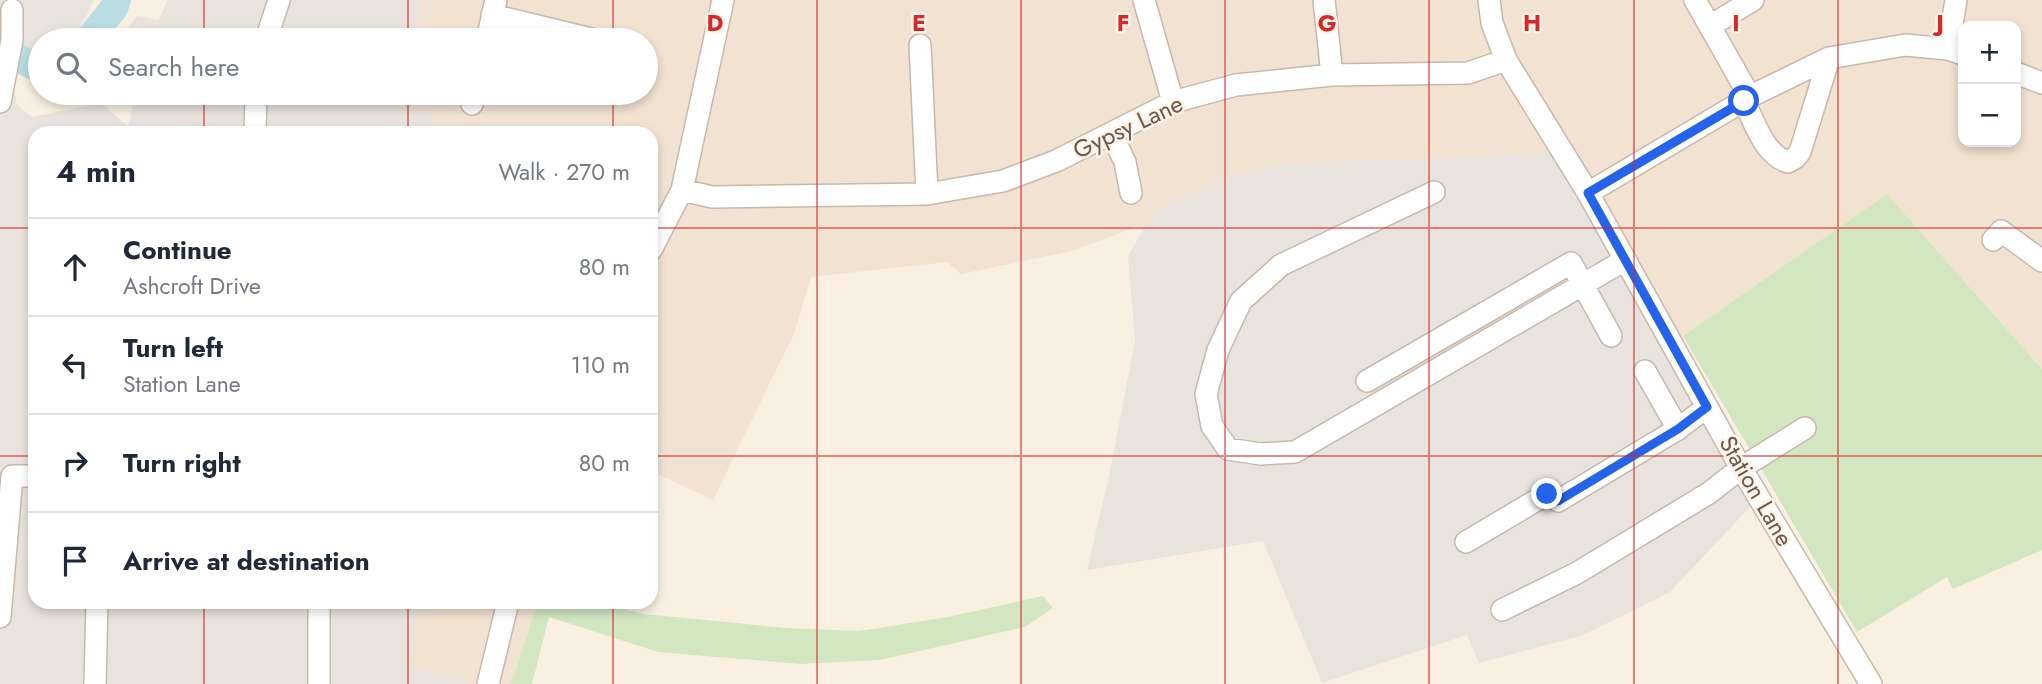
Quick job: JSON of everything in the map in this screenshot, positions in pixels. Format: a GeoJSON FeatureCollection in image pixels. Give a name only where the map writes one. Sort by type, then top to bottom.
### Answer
{"type":"FeatureCollection","features":[{"type":"Feature","properties":{"kind":"street"},"geometry":{"type":"LineString","coordinates":[[270,28],[279,0]]}},
{"type":"Feature","properties":{"kind":"street"},"geometry":{"type":"LineString","coordinates":[[658,236],[682,190],[723,0]]}},
{"type":"Feature","properties":{"kind":"street"},"geometry":{"type":"LineString","coordinates":[[1144,0],[1173,102]]}},
{"type":"Feature","properties":{"kind":"street"},"geometry":{"type":"LineString","coordinates":[[1324,0],[1332,75]]}},
{"type":"Feature","properties":{"kind":"street","name":"Station Lane"},"geometry":{"type":"LineString","coordinates":[[1489,0],[1492,23],[1506,60],[1588,193],[1741,468],[1871,684]]}},
{"type":"Feature","properties":{"kind":"street"},"geometry":{"type":"LineString","coordinates":[[1695,0],[1747,99],[1771,152],[1778,159],[1788,162],[1800,152],[1829,58]]}},
{"type":"Feature","properties":{"kind":"street"},"geometry":{"type":"LineString","coordinates":[[1710,26],[1753,0]]}},
{"type":"Feature","properties":{"kind":"street"},"geometry":{"type":"LineString","coordinates":[[1588,193],[1747,99],[1829,58],[1905,45],[1956,52],[1956,0]]}},
{"type":"Feature","properties":{"kind":"street"},"geometry":{"type":"LineString","coordinates":[[0,102],[12,40],[8,6]]}},
{"type":"Feature","properties":{"kind":"street"},"geometry":{"type":"LineString","coordinates":[[489,28],[494,8],[557,28]]}},
{"type":"Feature","properties":{"kind":"street"},"geometry":{"type":"LineString","coordinates":[[920,45],[927,194]]}},
{"type":"Feature","properties":{"kind":"street","name":"Gypsy Lane"},"geometry":{"type":"LineString","coordinates":[[682,190],[712,197],[927,194],[1003,181],[1056,161],[1173,102],[1236,85],[1332,75],[1468,73],[1506,60]]}},
{"type":"Feature","properties":{"kind":"street"},"geometry":{"type":"LineString","coordinates":[[2021,75],[2042,83]]}},
{"type":"Feature","properties":{"kind":"street"},"geometry":{"type":"LineString","coordinates":[[255,126],[256,105]]}},
{"type":"Feature","properties":{"kind":"street"},"geometry":{"type":"LineString","coordinates":[[1111,133],[1125,162],[1131,193]]}},
{"type":"Feature","properties":{"kind":"street"},"geometry":{"type":"LineString","coordinates":[[1434,192],[1281,265],[1241,301],[1218,349],[1206,394],[1212,426],[1228,449],[1261,454],[1294,452],[1625,260]]}},
{"type":"Feature","properties":{"kind":"street"},"geometry":{"type":"LineString","coordinates":[[1993,240],[2001,230],[2042,261]]}},
{"type":"Feature","properties":{"kind":"street"},"geometry":{"type":"LineString","coordinates":[[1367,381],[1571,263],[1611,336]]}},
{"type":"Feature","properties":{"kind":"street"},"geometry":{"type":"LineString","coordinates":[[1471,321],[1484,342]]}},
{"type":"Feature","properties":{"kind":"street"},"geometry":{"type":"LineString","coordinates":[[1645,371],[1678,429]]}},
{"type":"Feature","properties":{"kind":"street"},"geometry":{"type":"LineString","coordinates":[[1466,542],[1547,494],[1558,501],[1678,429],[1707,407]]}},
{"type":"Feature","properties":{"kind":"street"},"geometry":{"type":"LineString","coordinates":[[1502,610],[1588,566],[1709,494],[1741,468],[1805,428]]}},
{"type":"Feature","properties":{"kind":"street"},"geometry":{"type":"LineString","coordinates":[[0,617],[12,476],[28,476]]}},
{"type":"Feature","properties":{"kind":"street"},"geometry":{"type":"LineString","coordinates":[[96,684],[97,609]]}},
{"type":"Feature","properties":{"kind":"street"},"geometry":{"type":"LineString","coordinates":[[319,609],[319,684]]}},
{"type":"Feature","properties":{"kind":"street"},"geometry":{"type":"LineString","coordinates":[[488,684],[506,609]]}},
{"type":"Feature","properties":{"kind":"shaded area"},"geometry":{"type":"Polygon","coordinates":[[[0,0],[94,0],[79,28],[28,28],[28,49],[21,46],[13,82],[17,105],[32,117],[104,105],[127,126],[28,126],[28,609],[419,609],[408,666],[469,684],[0,684],[0,0]]]}},
{"type":"Feature","properties":{"kind":"shaded area"},"geometry":{"type":"Polygon","coordinates":[[[168,0],[422,0],[416,28],[128,28],[137,16],[158,20],[168,0]]]}},
{"type":"Feature","properties":{"kind":"shaded area"},"geometry":{"type":"Polygon","coordinates":[[[422,0],[2042,0],[2042,369],[1887,194],[1683,336],[1666,345],[1161,207],[1144,228],[1139,226],[1072,251],[961,274],[947,262],[811,277],[795,331],[713,500],[658,474],[658,126],[420,126],[388,105],[658,105],[658,28],[416,28],[422,0]]]}},
{"type":"Feature","properties":{"kind":"shaded area"},"geometry":{"type":"Polygon","coordinates":[[[132,105],[393,105],[432,113],[431,126],[129,126],[132,105]]]}},
{"type":"Feature","properties":{"kind":"shaded area"},"geometry":{"type":"Polygon","coordinates":[[[1557,153],[1754,503],[1670,592],[1581,636],[1479,663],[1467,635],[1322,683],[1263,541],[1087,570],[1109,476],[1135,341],[1128,256],[1144,228],[1161,207],[1234,176],[1281,164],[1557,153]]]}},
{"type":"Feature","properties":{"kind":"shaded area"},"geometry":{"type":"Polygon","coordinates":[[[419,609],[536,609],[511,684],[469,684],[408,666],[419,609]]]}},
{"type":"Feature","properties":{"kind":"green space"},"geometry":{"type":"Polygon","coordinates":[[[1887,194],[2042,369],[2042,550],[1953,589],[1947,577],[1857,632],[1683,336],[1887,194]]]}},
{"type":"Feature","properties":{"kind":"green space"},"geometry":{"type":"Polygon","coordinates":[[[1043,596],[1053,608],[1025,627],[880,660],[800,664],[658,652],[549,617],[532,684],[511,684],[536,609],[625,609],[643,614],[786,628],[859,631],[948,617],[1043,596]]]}},
{"type":"Feature","properties":{"kind":"waterway"},"geometry":{"type":"LineString","coordinates":[[98,28],[117,0]]}},
{"type":"Feature","properties":{"kind":"waterway"},"geometry":{"type":"LineString","coordinates":[[0,52],[11,54],[28,63]]}},
{"type":"Feature","properties":{"kind":"route"},"geometry":{"type":"LineString","coordinates":[[1547,494],[1558,501],[1678,429],[1707,407],[1588,193],[1744,101]]}}]}
